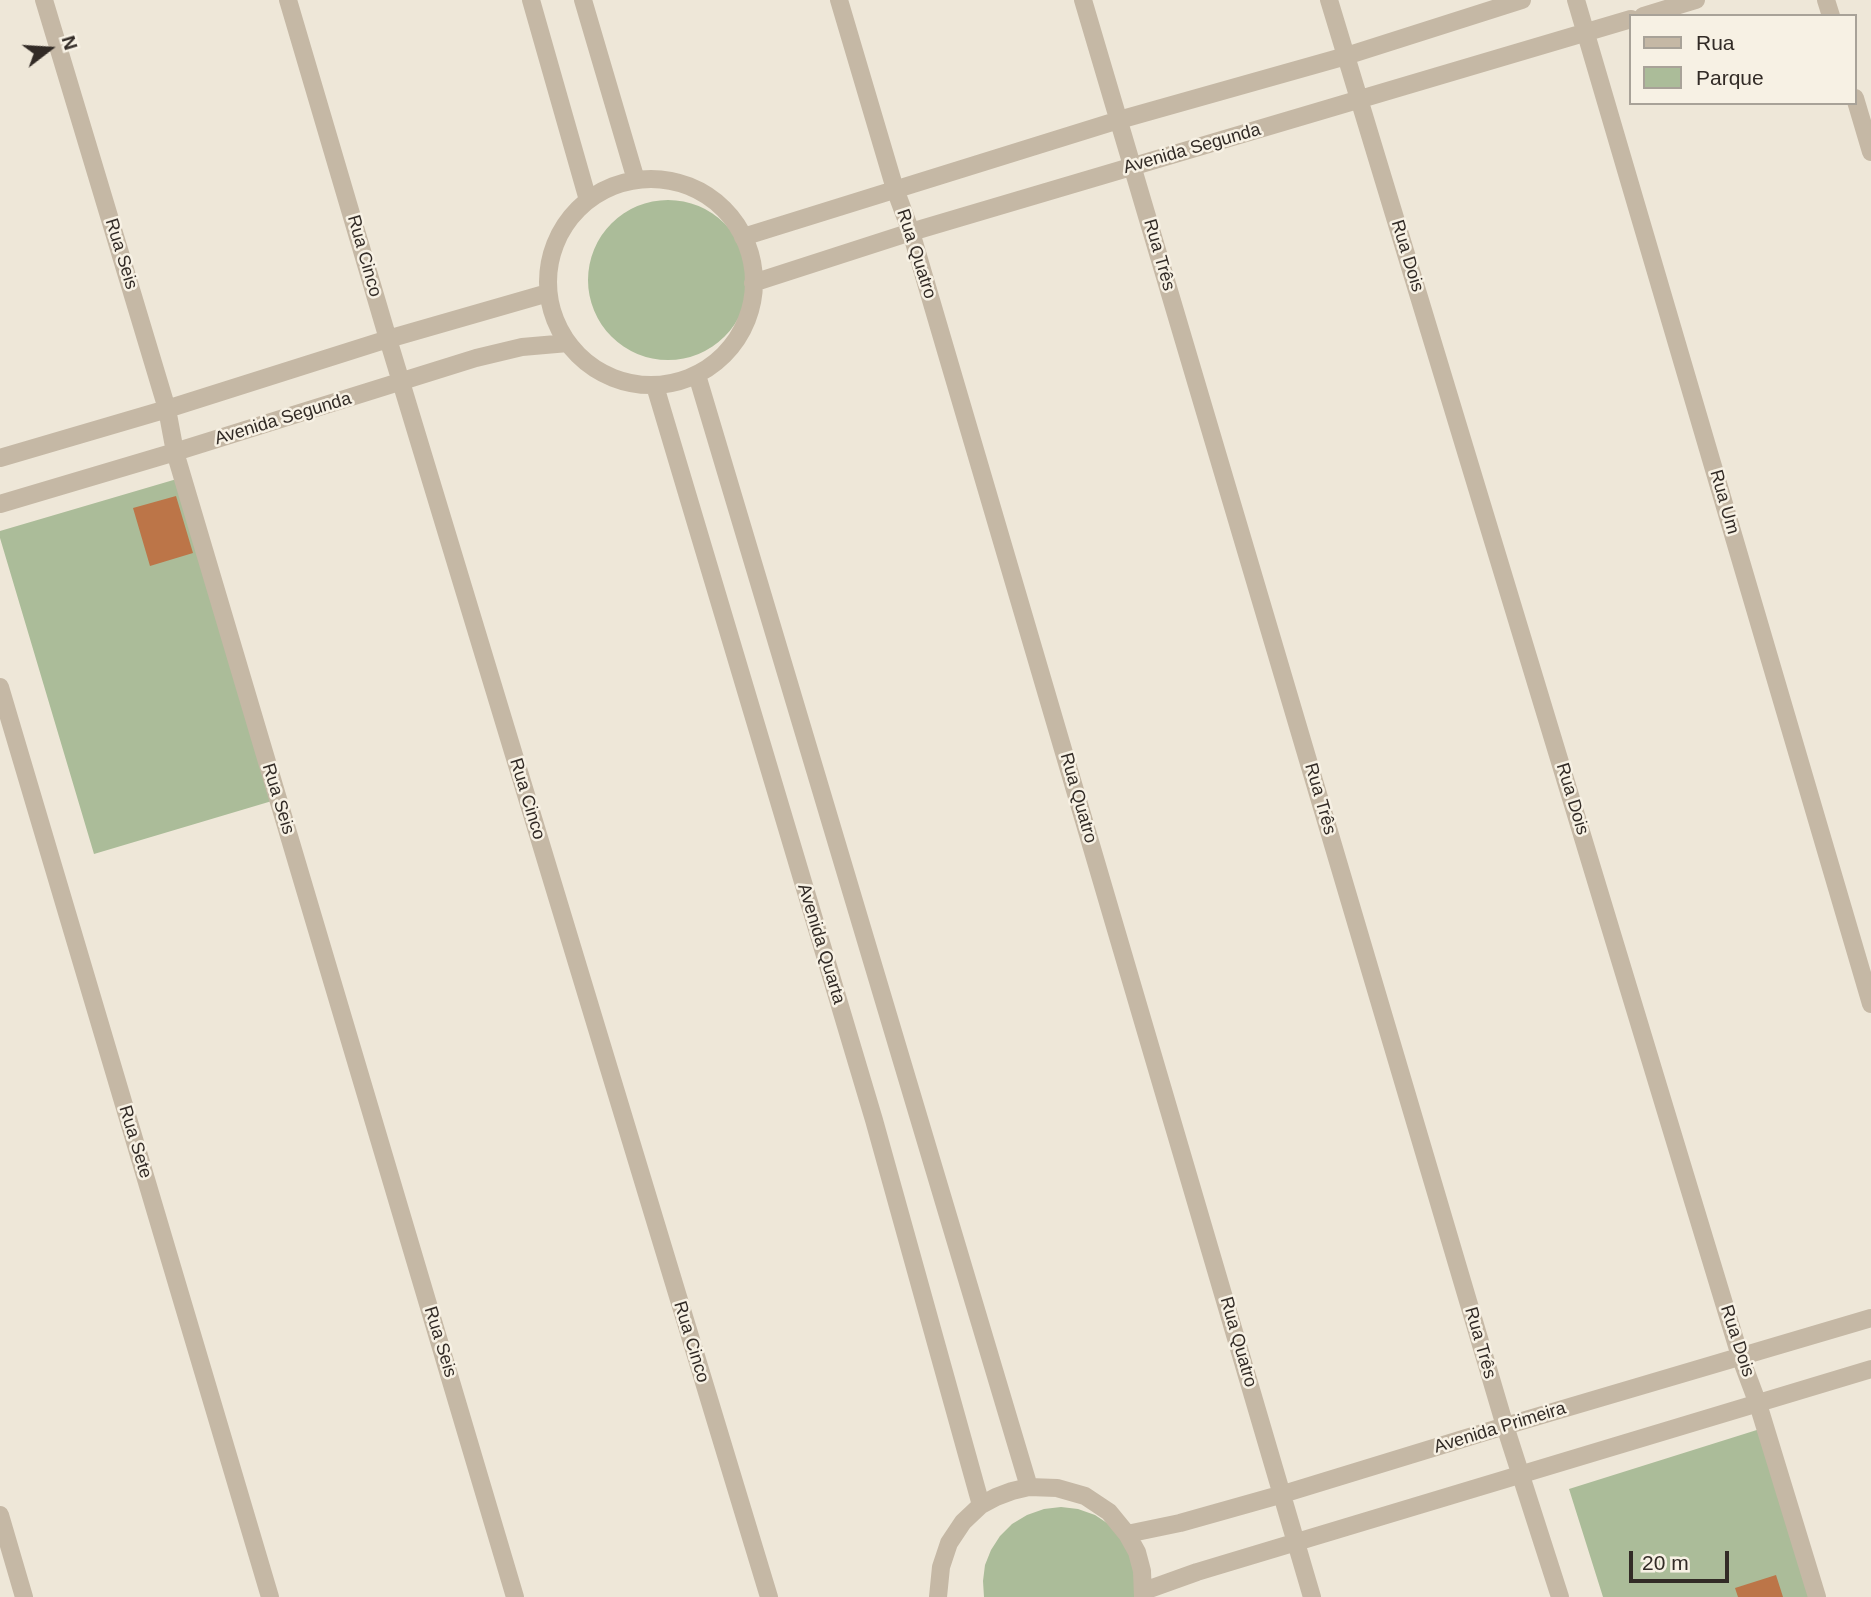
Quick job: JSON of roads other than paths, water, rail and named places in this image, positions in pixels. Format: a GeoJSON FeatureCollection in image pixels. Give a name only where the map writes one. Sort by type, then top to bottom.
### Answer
{"type":"FeatureCollection","features":[{"type":"Feature","properties":{"kind":"street","name":"Rua Seis"},"geometry":{"type":"LineString","coordinates":[[44,0],[167,409],[175,452],[515,1597]]}},
{"type":"Feature","properties":{"kind":"street","name":"Rua Cinco"},"geometry":{"type":"LineString","coordinates":[[288,0],[769,1597]]}},
{"type":"Feature","properties":{"kind":"street"},"geometry":{"type":"LineString","coordinates":[[531,0],[588,200]]}},
{"type":"Feature","properties":{"kind":"street"},"geometry":{"type":"LineString","coordinates":[[583,0],[636,180]]}},
{"type":"Feature","properties":{"kind":"street","name":"Rua Quatro"},"geometry":{"type":"LineString","coordinates":[[839,0],[895,189],[911,232],[1312,1597]]}},
{"type":"Feature","properties":{"kind":"street","name":"Rua Três"},"geometry":{"type":"LineString","coordinates":[[1083,0],[1505,1426],[1560,1597]]}},
{"type":"Feature","properties":{"kind":"street","name":"Rua Dois"},"geometry":{"type":"LineString","coordinates":[[1329,0],[1740,1356],[1758,1404],[1817,1597]]}},
{"type":"Feature","properties":{"kind":"street"},"geometry":{"type":"LineString","coordinates":[[743,237],[1119,120],[1346,56],[1522,0]]}},
{"type":"Feature","properties":{"kind":"street","name":"Rua Um"},"geometry":{"type":"LineString","coordinates":[[1576,0],[1871,1004]]}},
{"type":"Feature","properties":{"kind":"street"},"geometry":{"type":"LineString","coordinates":[[1650,14],[1696,0]]}},
{"type":"Feature","properties":{"kind":"street","name":"Avenida Segunda"},"geometry":{"type":"LineString","coordinates":[[753,283],[911,232],[1630,19]]}},
{"type":"Feature","properties":{"kind":"street"},"geometry":{"type":"LineString","coordinates":[[1857,105],[1871,152]]}},
{"type":"Feature","properties":{"kind":"street"},"geometry":{"type":"LineString","coordinates":[[636,180],[669,180],[699,191],[725,211],[743,237],[751,260],[751,306],[744,327],[732,346],[716,363],[697,375],[655,386],[630,383],[606,375],[585,361],[568,343],[558,327],[548,293],[552,252],[560,232],[572,215],[588,200],[610,187],[636,180]]}},
{"type":"Feature","properties":{"kind":"street"},"geometry":{"type":"LineString","coordinates":[[0,458],[548,293]]}},
{"type":"Feature","properties":{"kind":"street","name":"Avenida Segunda"},"geometry":{"type":"LineString","coordinates":[[0,504],[476,358],[522,347],[568,343]]}},
{"type":"Feature","properties":{"kind":"street"},"geometry":{"type":"LineString","coordinates":[[697,375],[1029,1487]]}},
{"type":"Feature","properties":{"kind":"street","name":"Avenida Quarta"},"geometry":{"type":"LineString","coordinates":[[655,386],[874,1120],[981,1505]]}},
{"type":"Feature","properties":{"kind":"street","name":"Rua Sete"},"geometry":{"type":"LineString","coordinates":[[0,687],[270,1597]]}},
{"type":"Feature","properties":{"kind":"street","name":"Avenida Primeira"},"geometry":{"type":"LineString","coordinates":[[1127,1534],[1180,1523],[1283,1494],[1871,1318]]}},
{"type":"Feature","properties":{"kind":"street"},"geometry":{"type":"LineString","coordinates":[[934,1595],[949,1543],[963,1522],[981,1505],[1004,1494],[1029,1487],[1057,1488],[1085,1496],[1109,1513],[1127,1534],[1137,1552],[1144,1594],[1197,1572],[1871,1369]]}},
{"type":"Feature","properties":{"kind":"street"},"geometry":{"type":"LineString","coordinates":[[0,1515],[24,1597]]}}]}
